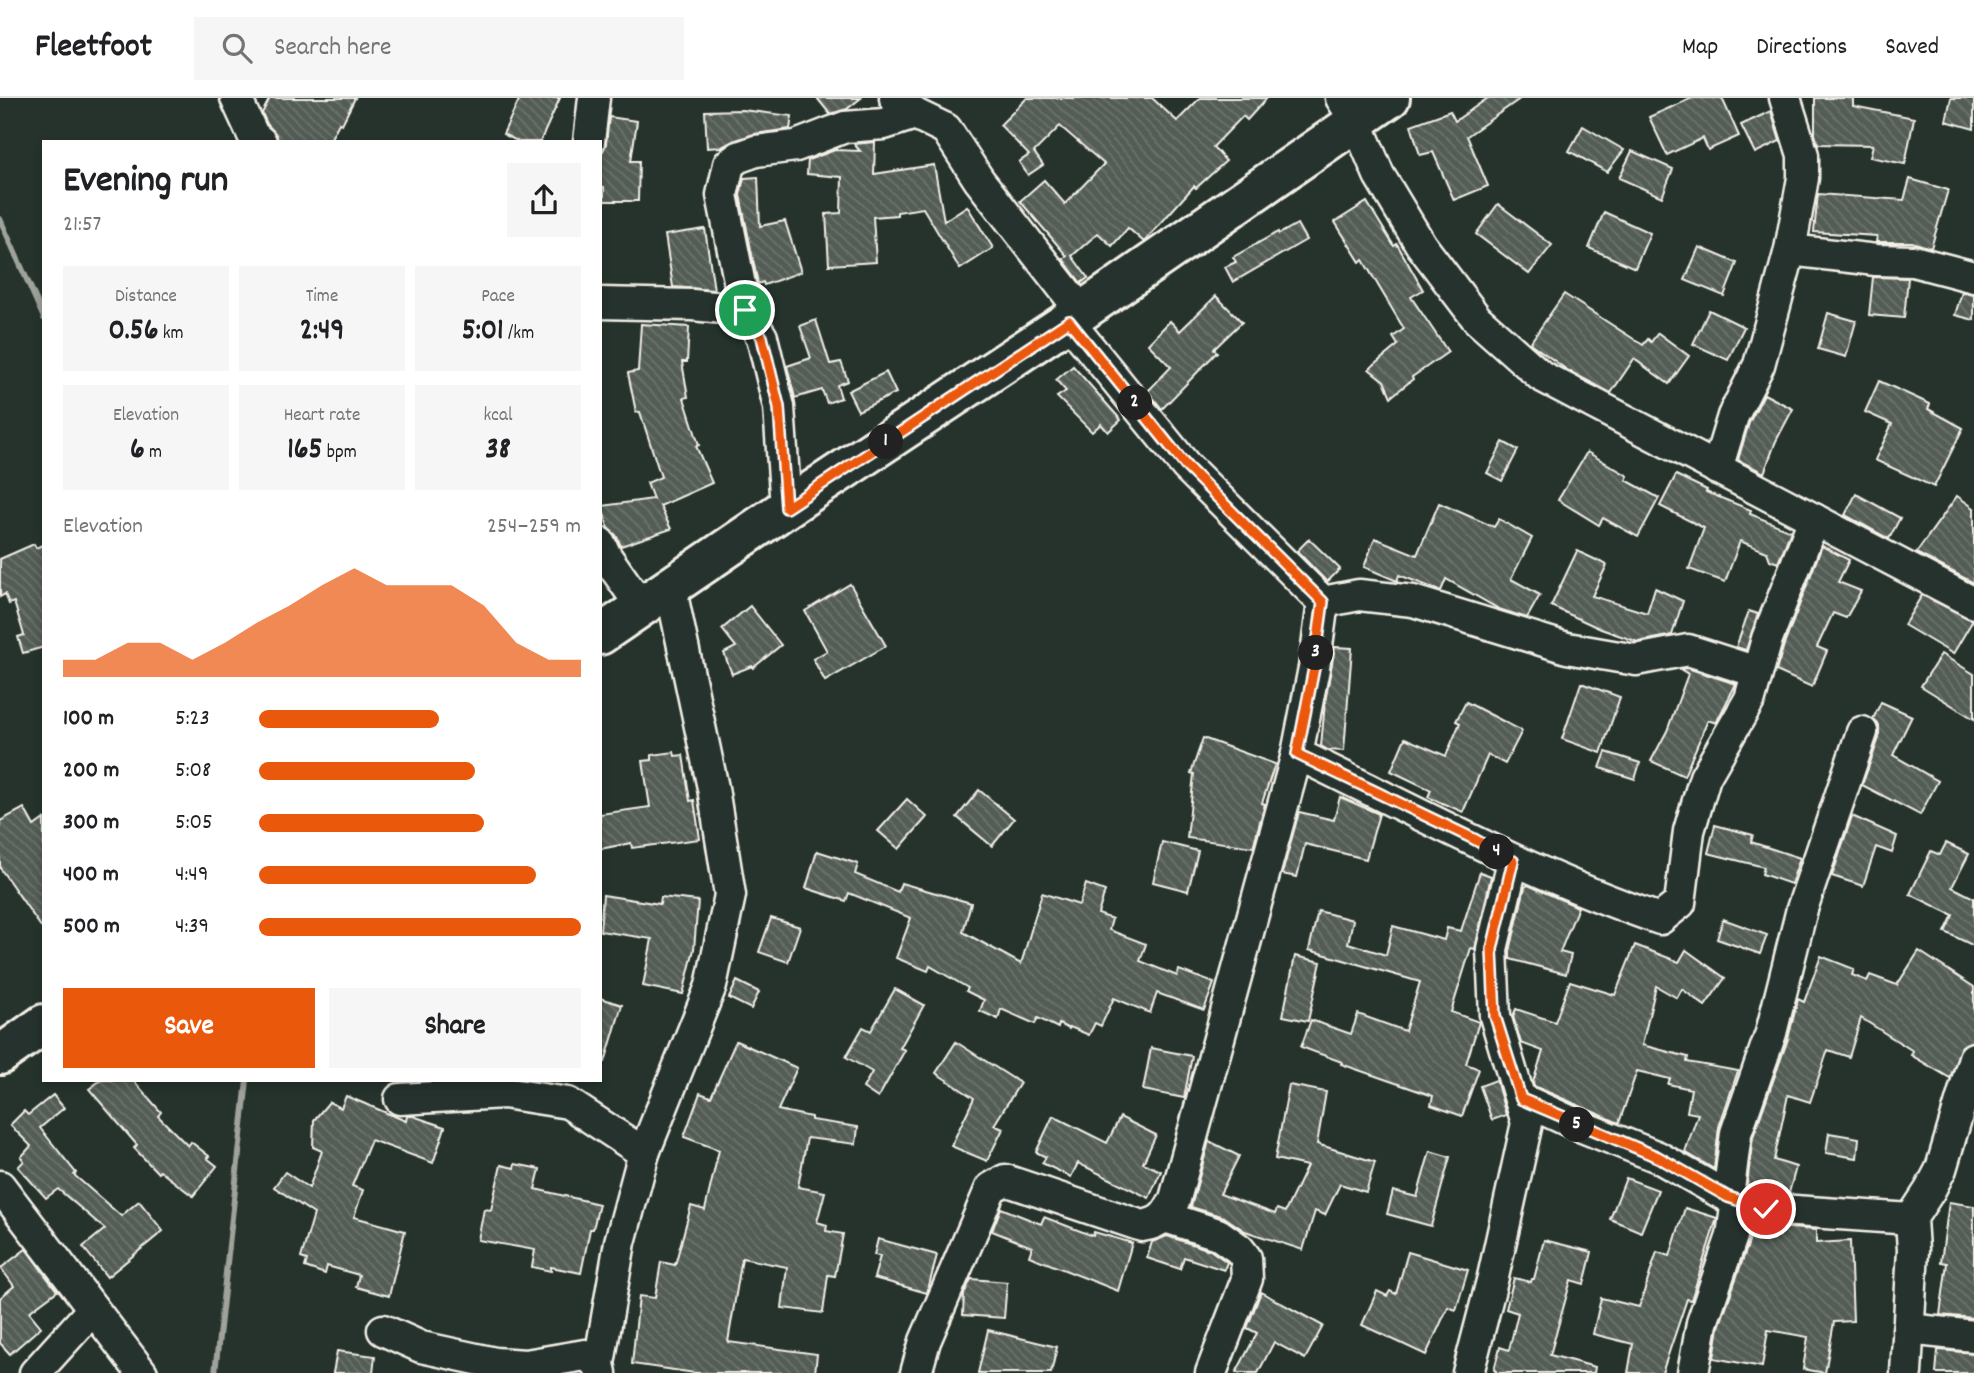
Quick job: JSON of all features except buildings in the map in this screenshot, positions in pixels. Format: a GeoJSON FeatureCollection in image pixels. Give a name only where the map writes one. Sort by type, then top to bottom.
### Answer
{"type":"FeatureCollection","features":[{"type":"Feature","properties":{"kind":"main road"},"geometry":{"type":"LineString","coordinates":[[602,634],[1075,316],[1349,109],[1390,98]]}},
{"type":"Feature","properties":{"kind":"main road"},"geometry":{"type":"LineString","coordinates":[[0,1055],[42,1025]]}},
{"type":"Feature","properties":{"kind":"street"},"geometry":{"type":"LineString","coordinates":[[236,98],[253,135],[259,140]]}},
{"type":"Feature","properties":{"kind":"street"},"geometry":{"type":"LineString","coordinates":[[589,140],[594,98]]}},
{"type":"Feature","properties":{"kind":"street"},"geometry":{"type":"LineString","coordinates":[[1717,469],[1732,416],[1759,365],[1790,250],[1803,178],[1803,155],[1785,98]]}},
{"type":"Feature","properties":{"kind":"street"},"geometry":{"type":"LineString","coordinates":[[786,508],[779,407],[762,337],[745,310],[722,195],[729,164],[756,151],[796,146],[845,127],[884,124],[905,106],[946,129],[1075,316],[1186,466],[1323,602]]}},
{"type":"Feature","properties":{"kind":"street"},"geometry":{"type":"LineString","coordinates":[[1349,109],[1379,175],[1421,245],[1477,319],[1541,376],[1974,603]]}},
{"type":"Feature","properties":{"kind":"street"},"geometry":{"type":"LineString","coordinates":[[1790,250],[1877,260],[1913,261],[1974,277]]}},
{"type":"Feature","properties":{"kind":"street"},"geometry":{"type":"LineString","coordinates":[[602,303],[692,304],[745,310]]}},
{"type":"Feature","properties":{"kind":"street"},"geometry":{"type":"LineString","coordinates":[[1297,754],[1474,839],[1513,861],[1602,899],[1660,919],[1680,903],[1689,831],[1705,777],[1750,699],[1767,639],[1814,519]]}},
{"type":"Feature","properties":{"kind":"street"},"geometry":{"type":"LineString","coordinates":[[600,1368],[620,1242],[644,1153],[711,986],[730,895],[713,788],[656,596],[606,556],[602,547]]}},
{"type":"Feature","properties":{"kind":"street"},"geometry":{"type":"LineString","coordinates":[[1323,602],[1359,595],[1413,601],[1567,648],[1636,660],[1688,650],[1757,672]]}},
{"type":"Feature","properties":{"kind":"street"},"geometry":{"type":"LineString","coordinates":[[916,1373],[925,1340],[991,1188],[1005,1180],[1142,1226],[1154,1224],[1166,1217],[1175,1199],[1207,1086],[1297,754],[1314,668],[1323,602]]}},
{"type":"Feature","properties":{"kind":"street"},"geometry":{"type":"LineString","coordinates":[[1693,1373],[1702,1323],[1732,1236],[1736,1133],[1771,1033],[1802,909],[1862,732]]}},
{"type":"Feature","properties":{"kind":"street"},"geometry":{"type":"LineString","coordinates":[[1468,1373],[1493,1277],[1527,1124],[1495,1016],[1492,949],[1513,861]]}},
{"type":"Feature","properties":{"kind":"street"},"geometry":{"type":"LineString","coordinates":[[1906,1373],[1913,1250],[1911,1219],[1941,1169],[1974,1058]]}},
{"type":"Feature","properties":{"kind":"street"},"geometry":{"type":"LineString","coordinates":[[400,1099],[504,1093],[568,1103],[644,1153]]}},
{"type":"Feature","properties":{"kind":"street"},"geometry":{"type":"LineString","coordinates":[[1521,1099],[1658,1157],[1732,1198],[1766,1209],[1911,1219]]}},
{"type":"Feature","properties":{"kind":"street"},"geometry":{"type":"LineString","coordinates":[[0,1186],[142,1373]]}},
{"type":"Feature","properties":{"kind":"street"},"geometry":{"type":"LineString","coordinates":[[1166,1217],[1218,1234],[1240,1249],[1246,1258],[1247,1279],[1211,1373]]}},
{"type":"Feature","properties":{"kind":"street"},"geometry":{"type":"LineString","coordinates":[[35,1373],[93,1309]]}},
{"type":"Feature","properties":{"kind":"street"},"geometry":{"type":"LineString","coordinates":[[1908,1329],[1974,1336]]}},
{"type":"Feature","properties":{"kind":"street"},"geometry":{"type":"LineString","coordinates":[[383,1330],[421,1347],[495,1363],[526,1365],[585,1355],[600,1368]]}},
{"type":"Feature","properties":{"kind":"waterway"},"geometry":{"type":"LineString","coordinates":[[0,219],[42,314]]}},
{"type":"Feature","properties":{"kind":"waterway"},"geometry":{"type":"LineString","coordinates":[[215,1373],[247,1082]]}},
{"type":"Feature","properties":{"kind":"route"},"geometry":{"type":"LineString","coordinates":[[745,310],[762,337],[779,407],[786,508],[1069,321],[1186,466],[1323,602],[1314,668],[1297,754],[1474,839],[1513,861],[1492,949],[1495,1016],[1521,1099],[1658,1157],[1728,1197],[1766,1209]]}}]}
